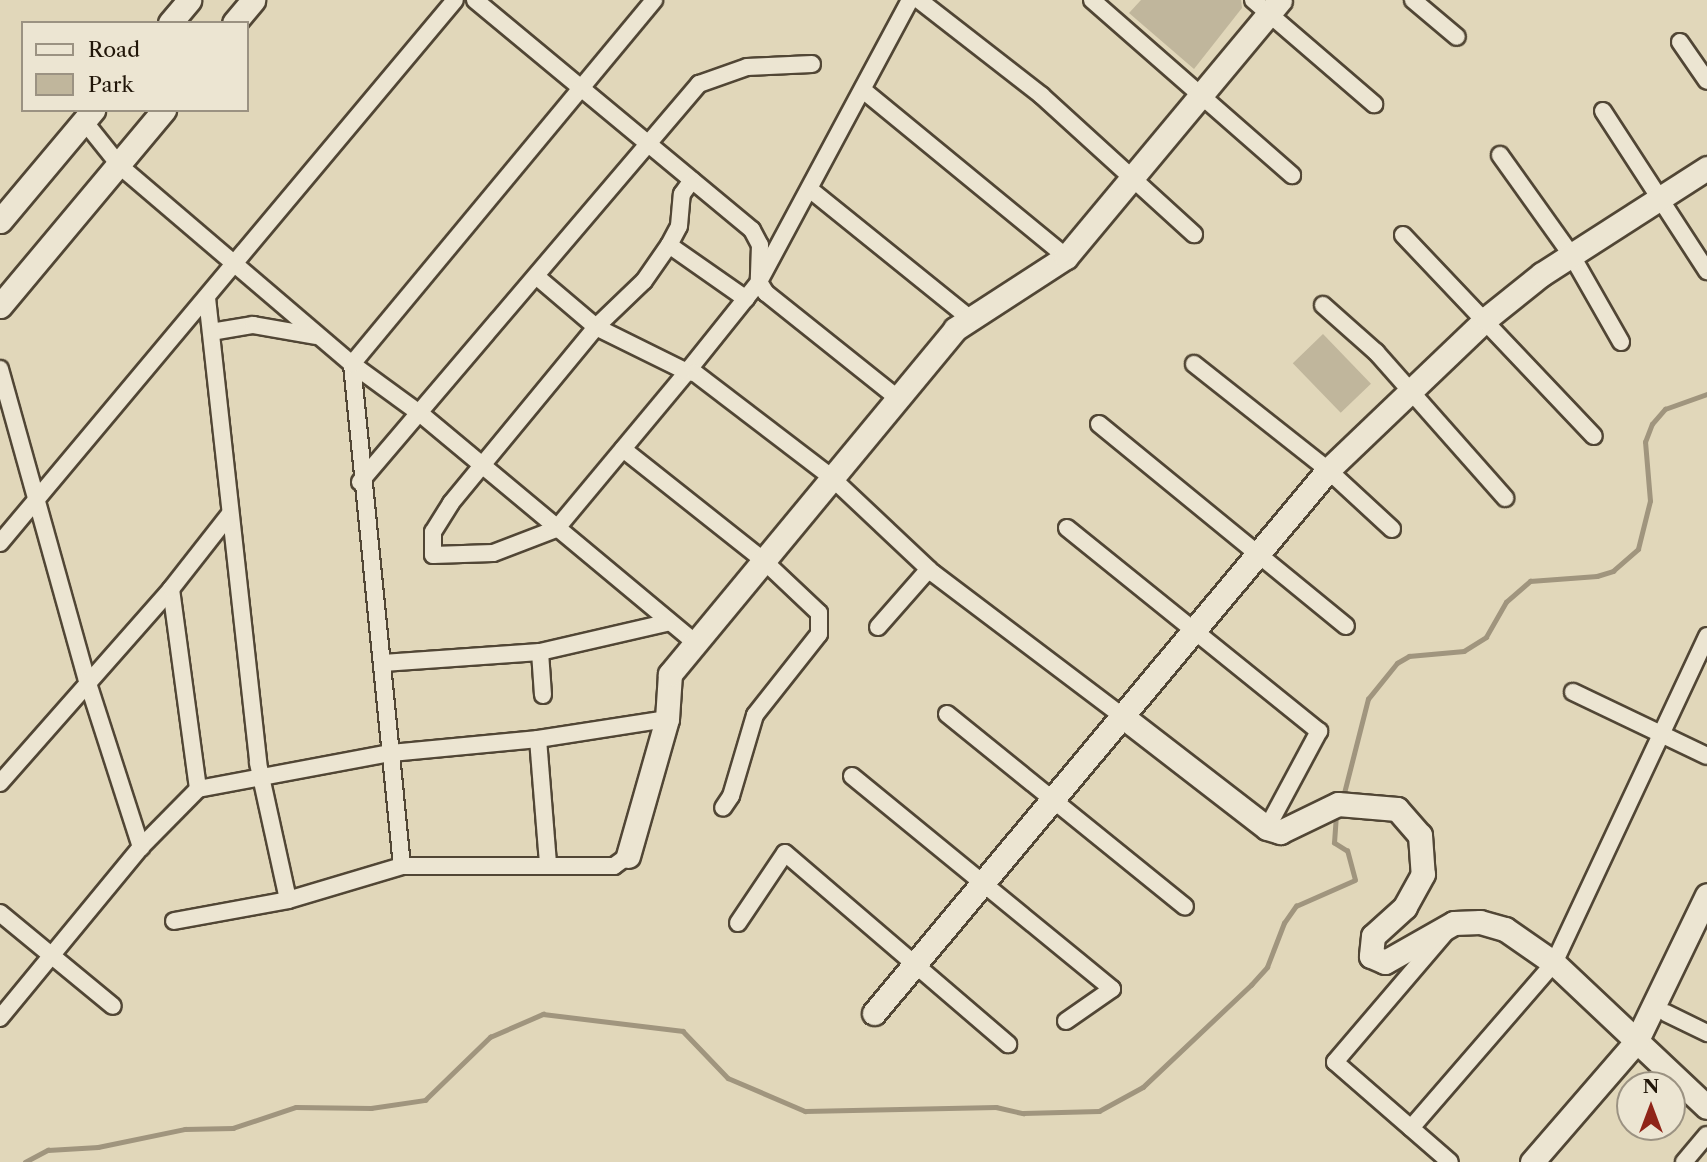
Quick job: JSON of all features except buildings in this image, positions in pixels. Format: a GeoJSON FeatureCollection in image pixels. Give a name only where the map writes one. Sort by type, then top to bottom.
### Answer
{"type":"FeatureCollection","features":[{"type":"Feature","properties":{"kind":"street"},"geometry":{"type":"LineString","coordinates":[[236,21],[253,0]]}},
{"type":"Feature","properties":{"kind":"street"},"geometry":{"type":"LineString","coordinates":[[0,543],[238,264],[455,0]]}},
{"type":"Feature","properties":{"kind":"street"},"geometry":{"type":"LineString","coordinates":[[475,0],[752,230],[760,245],[759,282],[766,293],[900,400]]}},
{"type":"Feature","properties":{"kind":"street"},"geometry":{"type":"LineString","coordinates":[[402,866],[383,663],[360,482],[352,365],[654,0]]}},
{"type":"Feature","properties":{"kind":"street"},"geometry":{"type":"LineString","coordinates":[[692,180],[682,194],[679,226],[669,245],[644,281],[596,327],[480,464],[433,532],[433,555],[493,553],[556,529],[759,282],[812,191],[910,0]]}},
{"type":"Feature","properties":{"kind":"street"},"geometry":{"type":"LineString","coordinates":[[919,0],[1041,94],[1194,234]]}},
{"type":"Feature","properties":{"kind":"street"},"geometry":{"type":"LineString","coordinates":[[1092,0],[1292,175]]}},
{"type":"Feature","properties":{"kind":"street"},"geometry":{"type":"LineString","coordinates":[[1413,0],[1457,37]]}},
{"type":"Feature","properties":{"kind":"street"},"geometry":{"type":"LineString","coordinates":[[174,921],[288,900],[402,866],[548,863],[614,866],[628,856],[667,719],[670,674],[831,477],[900,400],[968,317],[1066,257],[1200,95],[1267,4],[1374,104]]}},
{"type":"Feature","properties":{"kind":"street"},"geometry":{"type":"LineString","coordinates":[[1680,42],[1707,81]]}},
{"type":"Feature","properties":{"kind":"street"},"geometry":{"type":"LineString","coordinates":[[360,482],[422,415],[646,143],[699,84],[747,67],[812,64]]}},
{"type":"Feature","properties":{"kind":"street"},"geometry":{"type":"LineString","coordinates":[[863,90],[1066,257]]}},
{"type":"Feature","properties":{"kind":"street"},"geometry":{"type":"LineString","coordinates":[[1603,111],[1707,271]]}},
{"type":"Feature","properties":{"kind":"street"},"geometry":{"type":"LineString","coordinates":[[0,306],[120,166],[162,112]]}},
{"type":"Feature","properties":{"kind":"street"},"geometry":{"type":"LineString","coordinates":[[0,221],[88,115],[120,166],[238,264],[352,365],[422,415],[696,643]]}},
{"type":"Feature","properties":{"kind":"street"},"geometry":{"type":"LineString","coordinates":[[1500,155],[1572,256],[1621,342]]}},
{"type":"Feature","properties":{"kind":"street"},"geometry":{"type":"LineString","coordinates":[[874,1013],[982,879],[1195,629],[1254,553],[1328,470],[1487,318],[1572,256],[1707,168]]}},
{"type":"Feature","properties":{"kind":"street"},"geometry":{"type":"LineString","coordinates":[[812,191],[968,317]]}},
{"type":"Feature","properties":{"kind":"street"},"geometry":{"type":"LineString","coordinates":[[1403,235],[1487,318],[1594,436]]}},
{"type":"Feature","properties":{"kind":"street"},"geometry":{"type":"LineString","coordinates":[[669,245],[746,299]]}},
{"type":"Feature","properties":{"kind":"street"},"geometry":{"type":"LineString","coordinates":[[536,276],[596,327],[687,372],[831,477],[929,569],[1267,828],[1280,832],[1338,804],[1397,809],[1420,835],[1422,880],[1405,907],[1373,936],[1371,956],[1385,962],[1454,923],[1494,924],[1554,963],[1707,1107]]}},
{"type":"Feature","properties":{"kind":"street"},"geometry":{"type":"LineString","coordinates":[[207,298],[229,515],[262,774],[288,900]]}},
{"type":"Feature","properties":{"kind":"street"},"geometry":{"type":"LineString","coordinates":[[1323,305],[1410,391],[1506,499]]}},
{"type":"Feature","properties":{"kind":"street"},"geometry":{"type":"LineString","coordinates":[[211,332],[253,325],[322,338]]}},
{"type":"Feature","properties":{"kind":"street"},"geometry":{"type":"LineString","coordinates":[[1194,365],[1328,470],[1392,529]]}},
{"type":"Feature","properties":{"kind":"street"},"geometry":{"type":"LineString","coordinates":[[0,369],[87,680],[141,847]]}},
{"type":"Feature","properties":{"kind":"street"},"geometry":{"type":"LineString","coordinates":[[1099,424],[1183,488],[1254,553],[1346,626]]}},
{"type":"Feature","properties":{"kind":"street"},"geometry":{"type":"LineString","coordinates":[[623,449],[763,560],[819,613],[819,634],[755,715],[723,808]]}},
{"type":"Feature","properties":{"kind":"street"},"geometry":{"type":"LineString","coordinates":[[0,783],[87,680],[171,589],[229,515]]}},
{"type":"Feature","properties":{"kind":"street"},"geometry":{"type":"LineString","coordinates":[[1067,528],[1319,731],[1267,828]]}},
{"type":"Feature","properties":{"kind":"street"},"geometry":{"type":"LineString","coordinates":[[878,627],[929,569]]}},
{"type":"Feature","properties":{"kind":"street"},"geometry":{"type":"LineString","coordinates":[[171,589],[198,789]]}},
{"type":"Feature","properties":{"kind":"street"},"geometry":{"type":"LineString","coordinates":[[383,663],[540,652],[670,622]]}},
{"type":"Feature","properties":{"kind":"street"},"geometry":{"type":"LineString","coordinates":[[1411,1128],[1554,963],[1707,636]]}},
{"type":"Feature","properties":{"kind":"street"},"geometry":{"type":"LineString","coordinates":[[540,652],[543,695]]}},
{"type":"Feature","properties":{"kind":"street"},"geometry":{"type":"LineString","coordinates":[[1573,692],[1707,756]]}},
{"type":"Feature","properties":{"kind":"street"},"geometry":{"type":"LineString","coordinates":[[947,714],[1185,907]]}},
{"type":"Feature","properties":{"kind":"street"},"geometry":{"type":"LineString","coordinates":[[0,1017],[141,847],[198,789],[262,774],[391,753],[538,739],[667,719]]}},
{"type":"Feature","properties":{"kind":"street"},"geometry":{"type":"LineString","coordinates":[[538,739],[548,863]]}},
{"type":"Feature","properties":{"kind":"street"},"geometry":{"type":"LineString","coordinates":[[852,776],[982,879],[1112,989],[1066,1021]]}},
{"type":"Feature","properties":{"kind":"street"},"geometry":{"type":"LineString","coordinates":[[738,923],[785,853],[1008,1044]]}},
{"type":"Feature","properties":{"kind":"street"},"geometry":{"type":"LineString","coordinates":[[1532,1162],[1636,1042],[1707,895]]}},
{"type":"Feature","properties":{"kind":"street"},"geometry":{"type":"LineString","coordinates":[[0,913],[113,1006]]}},
{"type":"Feature","properties":{"kind":"street"},"geometry":{"type":"LineString","coordinates":[[1450,1162],[1335,1062],[1454,923]]}},
{"type":"Feature","properties":{"kind":"street"},"geometry":{"type":"LineString","coordinates":[[1666,1013],[1707,1033]]}},
{"type":"Feature","properties":{"kind":"street"},"geometry":{"type":"LineString","coordinates":[[1684,1162],[1707,1135]]}},
{"type":"Feature","properties":{"kind":"green space"},"geometry":{"type":"Polygon","coordinates":[[[1141,0],[1241,0],[1242,8],[1194,69],[1129,13],[1141,0]]]}},
{"type":"Feature","properties":{"kind":"green space"},"geometry":{"type":"Polygon","coordinates":[[[1323,334],[1371,384],[1341,413],[1293,363],[1323,334]]]}},
{"type":"Feature","properties":{"kind":"waterway"},"geometry":{"type":"LineString","coordinates":[[1343,797],[1368,699],[1397,663],[1409,656],[1464,651],[1486,637],[1506,602],[1530,581],[1597,576],[1613,571],[1638,549],[1650,501],[1645,442],[1652,424],[1665,409],[1707,394]]}},
{"type":"Feature","properties":{"kind":"waterway"},"geometry":{"type":"LineString","coordinates":[[25,1162],[48,1150],[98,1147],[185,1129],[233,1128],[296,1107],[371,1108],[425,1100],[490,1037],[543,1014],[683,1031],[728,1078],[805,1111],[996,1107],[1023,1113],[1099,1111],[1143,1087],[1251,985],[1267,967],[1284,923],[1296,906],[1355,880],[1347,851],[1334,843],[1336,815]]}}]}
